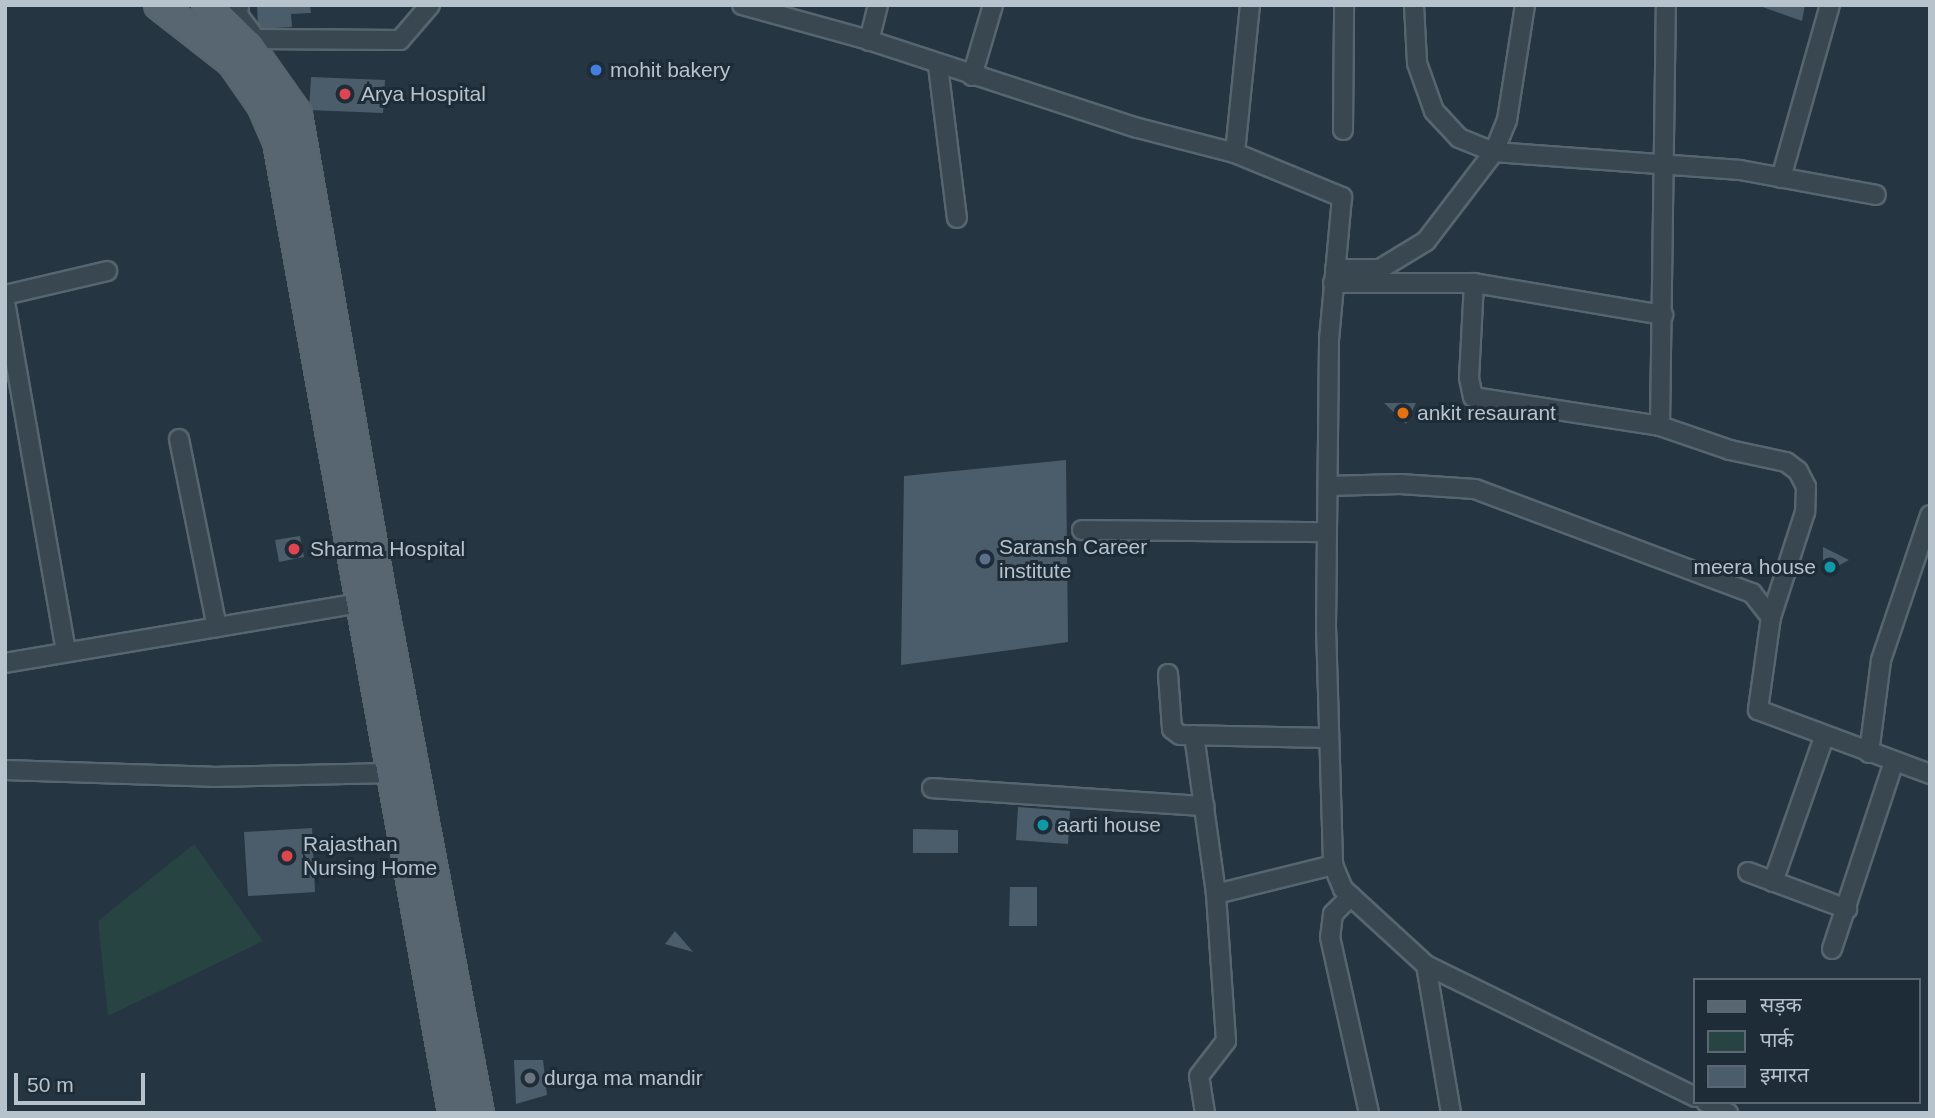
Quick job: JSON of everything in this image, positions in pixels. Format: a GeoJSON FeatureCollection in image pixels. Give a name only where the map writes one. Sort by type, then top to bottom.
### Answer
{"type":"FeatureCollection","features":[{"type":"Feature","properties":{"kind":"main road"},"geometry":{"type":"LineString","coordinates":[[159,5],[246,49],[262,105],[278,142],[453,1113]]}},
{"type":"Feature","properties":{"kind":"main road"},"geometry":{"type":"LineString","coordinates":[[207,5],[297,114],[370,533],[479,1113]]}},
{"type":"Feature","properties":{"kind":"street"},"geometry":{"type":"LineString","coordinates":[[239,5],[238,15],[246,49],[400,40],[430,5]]}},
{"type":"Feature","properties":{"kind":"street"},"geometry":{"type":"LineString","coordinates":[[742,5],[761,8],[869,41],[938,66],[1138,128],[1235,153],[1342,197],[1334,276],[1327,532],[1328,738],[1333,865],[1350,896],[1426,965],[1694,1097]]}},
{"type":"Feature","properties":{"kind":"street"},"geometry":{"type":"LineString","coordinates":[[869,41],[877,5]]}},
{"type":"Feature","properties":{"kind":"street"},"geometry":{"type":"LineString","coordinates":[[972,76],[993,5]]}},
{"type":"Feature","properties":{"kind":"street"},"geometry":{"type":"LineString","coordinates":[[1235,153],[1250,5]]}},
{"type":"Feature","properties":{"kind":"street"},"geometry":{"type":"LineString","coordinates":[[1343,130],[1344,5]]}},
{"type":"Feature","properties":{"kind":"street"},"geometry":{"type":"LineString","coordinates":[[1414,5],[1418,63],[1434,111],[1459,138],[1494,152],[1664,164],[1781,178],[1876,195]]}},
{"type":"Feature","properties":{"kind":"street"},"geometry":{"type":"LineString","coordinates":[[1334,276],[1380,268],[1426,241],[1494,152],[1507,120],[1525,5]]}},
{"type":"Feature","properties":{"kind":"street"},"geometry":{"type":"LineString","coordinates":[[1660,426],[1666,5]]}},
{"type":"Feature","properties":{"kind":"street"},"geometry":{"type":"LineString","coordinates":[[1781,178],[1830,5]]}},
{"type":"Feature","properties":{"kind":"street"},"geometry":{"type":"LineString","coordinates":[[938,66],[957,218]]}},
{"type":"Feature","properties":{"kind":"street"},"geometry":{"type":"LineString","coordinates":[[5,295],[107,271]]}},
{"type":"Feature","properties":{"kind":"street"},"geometry":{"type":"LineString","coordinates":[[1334,276],[1474,283],[1663,315]]}},
{"type":"Feature","properties":{"kind":"street"},"geometry":{"type":"LineString","coordinates":[[1474,283],[1469,377],[1473,397],[1660,426],[1730,450],[1786,462],[1798,471],[1806,487],[1805,512],[1771,617],[1758,710],[1824,737],[1930,774]]}},
{"type":"Feature","properties":{"kind":"street"},"geometry":{"type":"LineString","coordinates":[[5,302],[66,652]]}},
{"type":"Feature","properties":{"kind":"street"},"geometry":{"type":"LineString","coordinates":[[179,439],[217,627]]}},
{"type":"Feature","properties":{"kind":"street"},"geometry":{"type":"LineString","coordinates":[[1328,486],[1400,484],[1475,489],[1752,593],[1771,617]]}},
{"type":"Feature","properties":{"kind":"street"},"geometry":{"type":"LineString","coordinates":[[1869,753],[1881,660],[1930,514]]}},
{"type":"Feature","properties":{"kind":"street"},"geometry":{"type":"LineString","coordinates":[[1082,530],[1327,532]]}},
{"type":"Feature","properties":{"kind":"street"},"geometry":{"type":"LineString","coordinates":[[5,663],[359,603]]}},
{"type":"Feature","properties":{"kind":"street"},"geometry":{"type":"LineString","coordinates":[[1168,674],[1172,729],[1180,735],[1328,738]]}},
{"type":"Feature","properties":{"kind":"street"},"geometry":{"type":"LineString","coordinates":[[1194,736],[1216,894],[1226,1041],[1199,1076],[1205,1113]]}},
{"type":"Feature","properties":{"kind":"street"},"geometry":{"type":"LineString","coordinates":[[1773,881],[1824,737]]}},
{"type":"Feature","properties":{"kind":"street"},"geometry":{"type":"LineString","coordinates":[[1832,949],[1894,761]]}},
{"type":"Feature","properties":{"kind":"street"},"geometry":{"type":"LineString","coordinates":[[5,770],[212,777],[391,773]]}},
{"type":"Feature","properties":{"kind":"street"},"geometry":{"type":"LineString","coordinates":[[932,788],[1204,806]]}},
{"type":"Feature","properties":{"kind":"street"},"geometry":{"type":"LineString","coordinates":[[1216,894],[1333,865]]}},
{"type":"Feature","properties":{"kind":"street"},"geometry":{"type":"LineString","coordinates":[[1748,872],[1847,909]]}},
{"type":"Feature","properties":{"kind":"street"},"geometry":{"type":"LineString","coordinates":[[1350,896],[1333,914],[1330,937],[1369,1113]]}},
{"type":"Feature","properties":{"kind":"street"},"geometry":{"type":"LineString","coordinates":[[1426,965],[1451,1113]]}},
{"type":"Feature","properties":{"kind":"street"},"geometry":{"type":"LineString","coordinates":[[1710,1104],[1728,1113]]}},
{"type":"Feature","properties":{"kind":"green space"},"geometry":{"type":"Polygon","coordinates":[[[194,844],[263,941],[108,1016],[98,921],[194,844]]]}},
{"type":"Feature","properties":{"kind":"building"},"geometry":{"type":"Polygon","coordinates":[[[257,5],[310,5],[311,13],[291,14],[292,27],[258,29],[257,5]]]}},
{"type":"Feature","properties":{"kind":"building"},"geometry":{"type":"Polygon","coordinates":[[[1757,5],[1805,5],[1802,21],[1757,5]]]}},
{"type":"Feature","properties":{"kind":"building"},"geometry":{"type":"Polygon","coordinates":[[[311,77],[385,80],[383,113],[309,110],[311,77]]]}},
{"type":"Feature","properties":{"kind":"building","name":"ankit resaurant"},"geometry":{"type":"Polygon","coordinates":[[[1384,403],[1416,403],[1406,424],[1384,403]]]}},
{"type":"Feature","properties":{"kind":"building","name":"Saransh Career institute"},"geometry":{"type":"Polygon","coordinates":[[[1066,460],[1068,642],[901,665],[904,476],[1066,460]]]}},
{"type":"Feature","properties":{"kind":"building"},"geometry":{"type":"Polygon","coordinates":[[[300,536],[304,557],[279,562],[275,540],[300,536]]]}},
{"type":"Feature","properties":{"kind":"building","name":"meera house"},"geometry":{"type":"Polygon","coordinates":[[[1823,547],[1849,560],[1823,574],[1823,547]]]}},
{"type":"Feature","properties":{"kind":"building","name":"aarti house"},"geometry":{"type":"Polygon","coordinates":[[[1018,807],[1070,811],[1068,844],[1016,840],[1018,807]]]}},
{"type":"Feature","properties":{"kind":"building"},"geometry":{"type":"Polygon","coordinates":[[[312,828],[315,892],[248,896],[244,832],[312,828]]]}},
{"type":"Feature","properties":{"kind":"building"},"geometry":{"type":"Polygon","coordinates":[[[913,829],[958,830],[958,853],[913,853],[913,829]]]}},
{"type":"Feature","properties":{"kind":"building"},"geometry":{"type":"Polygon","coordinates":[[[1010,887],[1037,887],[1037,926],[1009,926],[1010,887]]]}},
{"type":"Feature","properties":{"kind":"building"},"geometry":{"type":"Polygon","coordinates":[[[675,931],[693,952],[665,944],[675,931]]]}},
{"type":"Feature","properties":{"kind":"building","name":"durga ma mandir"},"geometry":{"type":"Polygon","coordinates":[[[514,1060],[543,1060],[547,1095],[516,1104],[514,1060]]]}},
{"type":"Feature","properties":{"kind":"place","name":"mohit bakery"},"geometry":{"type":"Point","coordinates":[596,70]}},
{"type":"Feature","properties":{"kind":"place","name":"Arya Hospital"},"geometry":{"type":"Point","coordinates":[345,94]}},
{"type":"Feature","properties":{"kind":"place","name":"ankit resaurant"},"geometry":{"type":"Point","coordinates":[1403,413]}},
{"type":"Feature","properties":{"kind":"place","name":"Sharma Hospital"},"geometry":{"type":"Point","coordinates":[294,549]}},
{"type":"Feature","properties":{"kind":"place","name":"Saransh Career institute"},"geometry":{"type":"Point","coordinates":[985,559]}},
{"type":"Feature","properties":{"kind":"place","name":"meera house"},"geometry":{"type":"Point","coordinates":[1830,567]}},
{"type":"Feature","properties":{"kind":"place","name":"aarti house"},"geometry":{"type":"Point","coordinates":[1043,825]}},
{"type":"Feature","properties":{"kind":"place","name":"Rajasthan Nursing Home"},"geometry":{"type":"Point","coordinates":[287,856]}},
{"type":"Feature","properties":{"kind":"place","name":"durga ma mandir"},"geometry":{"type":"Point","coordinates":[530,1078]}}]}
